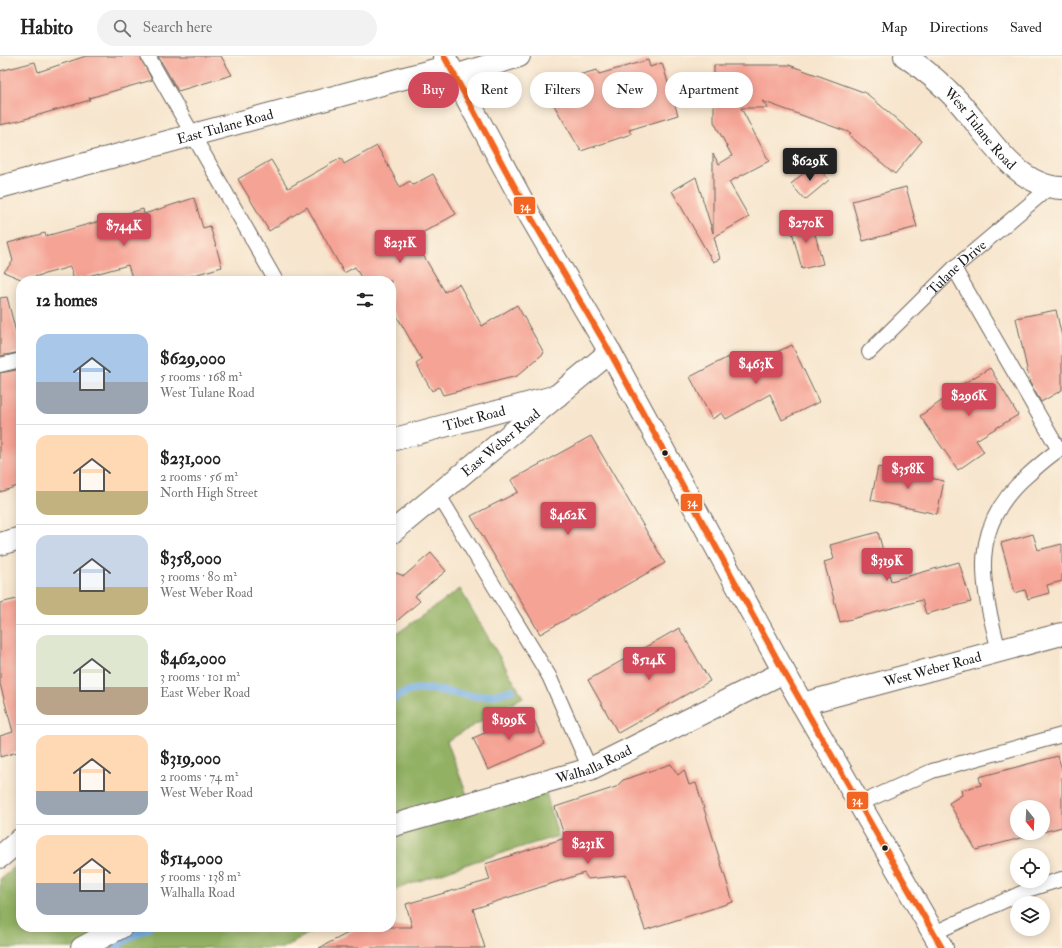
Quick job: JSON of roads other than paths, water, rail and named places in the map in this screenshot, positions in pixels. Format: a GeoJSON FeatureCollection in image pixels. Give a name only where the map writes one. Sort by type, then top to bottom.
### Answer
{"type":"FeatureCollection","features":[{"type":"Feature","properties":{"kind":"street"},"geometry":{"type":"LineString","coordinates":[[519,56],[449,66],[532,219],[610,352],[784,672],[938,941]]}},
{"type":"Feature","properties":{"kind":"street","name":"West Tulane Road"},"geometry":{"type":"LineString","coordinates":[[905,56],[929,73],[957,100],[1008,162],[1026,176],[1056,188]]}},
{"type":"Feature","properties":{"kind":"street","name":"East Tulane Road"},"geometry":{"type":"LineString","coordinates":[[0,187],[449,66]]}},
{"type":"Feature","properties":{"kind":"street","name":"East Weber Road"},"geometry":{"type":"LineString","coordinates":[[396,529],[610,352]]}},
{"type":"Feature","properties":{"kind":"street","name":"Tibet Road"},"geometry":{"type":"LineString","coordinates":[[396,439],[557,396]]}},
{"type":"Feature","properties":{"kind":"street"},"geometry":{"type":"LineString","coordinates":[[0,544],[16,539]]}},
{"type":"Feature","properties":{"kind":"street","name":"West Weber Road"},"geometry":{"type":"LineString","coordinates":[[802,704],[1062,634]]}},
{"type":"Feature","properties":{"kind":"street","name":"Walhalla Road"},"geometry":{"type":"LineString","coordinates":[[396,825],[590,769],[784,672]]}},
{"type":"Feature","properties":{"kind":"street"},"geometry":{"type":"LineString","coordinates":[[0,857],[16,843]]}},
{"type":"Feature","properties":{"kind":"street"},"geometry":{"type":"LineString","coordinates":[[82,948],[112,932]]}},
{"type":"Feature","properties":{"kind":"lane"},"geometry":{"type":"LineString","coordinates":[[148,56],[192,136],[273,276]]}},
{"type":"Feature","properties":{"kind":"lane","name":"Tulane Drive"},"geometry":{"type":"LineString","coordinates":[[869,352],[954,268],[1056,188]]}},
{"type":"Feature","properties":{"kind":"lane"},"geometry":{"type":"LineString","coordinates":[[954,268],[1060,449],[1016,485],[1001,504],[991,524],[984,555],[984,585],[999,651]]}},
{"type":"Feature","properties":{"kind":"lane"},"geometry":{"type":"LineString","coordinates":[[0,366],[16,361]]}},
{"type":"Feature","properties":{"kind":"lane"},"geometry":{"type":"LineString","coordinates":[[438,494],[549,676],[590,769]]}},
{"type":"Feature","properties":{"kind":"lane"},"geometry":{"type":"LineString","coordinates":[[860,804],[932,771],[1062,735]]}},
{"type":"Feature","properties":{"kind":"lane"},"geometry":{"type":"LineString","coordinates":[[938,941],[1030,889],[1062,879]]}},
{"type":"Feature","properties":{"kind":"waterway"},"geometry":{"type":"LineString","coordinates":[[396,697],[412,690],[423,689],[433,689],[464,695],[480,696],[494,695],[512,690]]}},
{"type":"Feature","properties":{"kind":"waterway"},"geometry":{"type":"LineString","coordinates":[[114,948],[139,932]]}}]}
